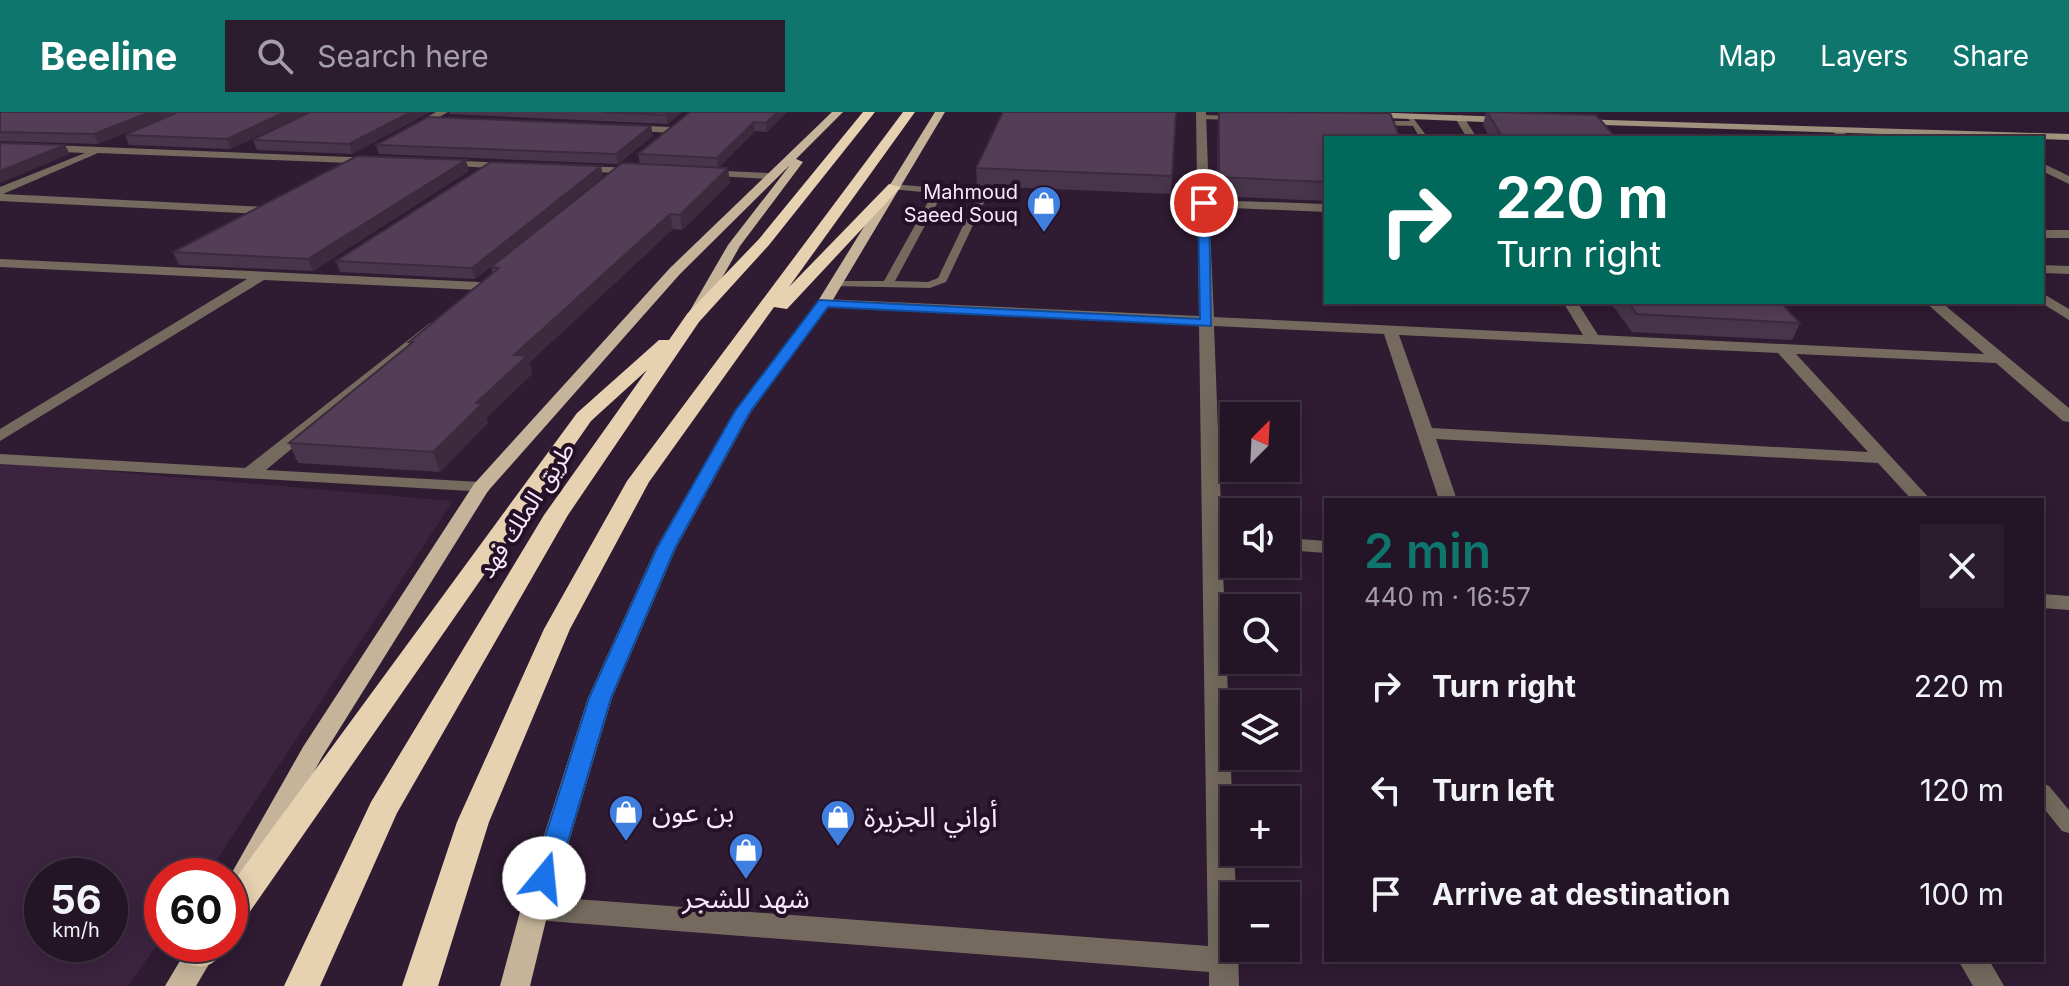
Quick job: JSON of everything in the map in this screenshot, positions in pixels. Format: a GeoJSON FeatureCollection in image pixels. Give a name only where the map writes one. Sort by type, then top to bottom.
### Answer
{"type":"FeatureCollection","features":[{"type":"Feature","properties":{"kind":"highway","name":"طريق الملك فهد"},"geometry":{"type":"LineString","coordinates":[[302,986],[382,811],[556,515],[693,318],[764,242],[869,112]]}},
{"type":"Feature","properties":{"kind":"highway"},"geometry":{"type":"LineString","coordinates":[[420,986],[473,822],[564,616],[638,481],[702,389],[909,112]]}},
{"type":"Feature","properties":{"kind":"highway"},"geometry":{"type":"LineString","coordinates":[[702,389],[894,187]]}},
{"type":"Feature","properties":{"kind":"highway"},"geometry":{"type":"LineString","coordinates":[[248,888],[584,417],[693,318]]}},
{"type":"Feature","properties":{"kind":"main road"},"geometry":{"type":"LineString","coordinates":[[248,869],[312,753],[481,488],[675,271],[838,112]]}},
{"type":"Feature","properties":{"kind":"main road"},"geometry":{"type":"LineString","coordinates":[[515,986],[535,908],[600,698],[666,548],[743,411],[824,303],[940,112]]}},
{"type":"Feature","properties":{"kind":"main road"},"geometry":{"type":"LineString","coordinates":[[1644,112],[2069,126]]}},
{"type":"Feature","properties":{"kind":"main road"},"geometry":{"type":"LineString","coordinates":[[1351,118],[1520,120]]}},
{"type":"Feature","properties":{"kind":"main road"},"geometry":{"type":"LineString","coordinates":[[1566,121],[1990,136]]}},
{"type":"Feature","properties":{"kind":"main road"},"geometry":{"type":"LineString","coordinates":[[693,318],[734,245],[824,127]]}},
{"type":"Feature","properties":{"kind":"main road"},"geometry":{"type":"LineString","coordinates":[[2044,137],[2069,137]]}},
{"type":"Feature","properties":{"kind":"main road"},"geometry":{"type":"LineString","coordinates":[[180,986],[195,962]]}},
{"type":"Feature","properties":{"kind":"street"},"geometry":{"type":"LineString","coordinates":[[404,133],[443,112]]}},
{"type":"Feature","properties":{"kind":"street"},"geometry":{"type":"LineString","coordinates":[[535,908],[1223,973],[1201,115]]}},
{"type":"Feature","properties":{"kind":"street"},"geometry":{"type":"LineString","coordinates":[[1460,118],[1471,136]]}},
{"type":"Feature","properties":{"kind":"street"},"geometry":{"type":"LineString","coordinates":[[429,120],[459,121]]}},
{"type":"Feature","properties":{"kind":"street"},"geometry":{"type":"LineString","coordinates":[[598,190],[677,125],[611,127]]}},
{"type":"Feature","properties":{"kind":"street"},"geometry":{"type":"LineString","coordinates":[[1836,130],[1844,136]]}},
{"type":"Feature","properties":{"kind":"street"},"geometry":{"type":"LineString","coordinates":[[0,191],[126,139]]}},
{"type":"Feature","properties":{"kind":"street"},"geometry":{"type":"LineString","coordinates":[[230,155],[256,143]]}},
{"type":"Feature","properties":{"kind":"street"},"geometry":{"type":"LineString","coordinates":[[0,146],[385,161]]}},
{"type":"Feature","properties":{"kind":"street"},"geometry":{"type":"LineString","coordinates":[[329,174],[379,147]]}},
{"type":"Feature","properties":{"kind":"street"},"geometry":{"type":"LineString","coordinates":[[2044,153],[2069,167]]}},
{"type":"Feature","properties":{"kind":"street"},"geometry":{"type":"LineString","coordinates":[[430,163],[520,167]]}},
{"type":"Feature","properties":{"kind":"street"},"geometry":{"type":"LineString","coordinates":[[464,183],[491,165]]}},
{"type":"Feature","properties":{"kind":"street"},"geometry":{"type":"LineString","coordinates":[[2044,167],[2069,181]]}},
{"type":"Feature","properties":{"kind":"street"},"geometry":{"type":"LineString","coordinates":[[563,168],[651,172]]}},
{"type":"Feature","properties":{"kind":"street"},"geometry":{"type":"LineString","coordinates":[[695,173],[769,176]]}},
{"type":"Feature","properties":{"kind":"street"},"geometry":{"type":"LineString","coordinates":[[0,197],[263,210]]}},
{"type":"Feature","properties":{"kind":"street"},"geometry":{"type":"LineString","coordinates":[[235,225],[276,203]]}},
{"type":"Feature","properties":{"kind":"street"},"geometry":{"type":"LineString","coordinates":[[1204,203],[1324,208]]}},
{"type":"Feature","properties":{"kind":"street"},"geometry":{"type":"LineString","coordinates":[[2044,234],[2069,234]]}},
{"type":"Feature","properties":{"kind":"street"},"geometry":{"type":"LineString","coordinates":[[153,270],[180,255]]}},
{"type":"Feature","properties":{"kind":"street"},"geometry":{"type":"LineString","coordinates":[[317,278],[344,261]]}},
{"type":"Feature","properties":{"kind":"street"},"geometry":{"type":"LineString","coordinates":[[0,263],[479,286]]}},
{"type":"Feature","properties":{"kind":"street"},"geometry":{"type":"LineString","coordinates":[[2044,269],[2069,270]]}},
{"type":"Feature","properties":{"kind":"street"},"geometry":{"type":"LineString","coordinates":[[0,436],[261,276]]}},
{"type":"Feature","properties":{"kind":"street"},"geometry":{"type":"LineString","coordinates":[[2044,298],[2069,316]]}},
{"type":"Feature","properties":{"kind":"street"},"geometry":{"type":"LineString","coordinates":[[824,303],[2001,359]]}},
{"type":"Feature","properties":{"kind":"street"},"geometry":{"type":"LineString","coordinates":[[1571,304],[1594,341]]}},
{"type":"Feature","properties":{"kind":"street"},"geometry":{"type":"LineString","coordinates":[[1934,304],[2069,417]]}},
{"type":"Feature","properties":{"kind":"street"},"geometry":{"type":"LineString","coordinates":[[249,474],[443,316]]}},
{"type":"Feature","properties":{"kind":"street"},"geometry":{"type":"LineString","coordinates":[[1391,332],[1447,498]]}},
{"type":"Feature","properties":{"kind":"street"},"geometry":{"type":"LineString","coordinates":[[1783,349],[1920,498]]}},
{"type":"Feature","properties":{"kind":"street"},"geometry":{"type":"LineString","coordinates":[[1425,433],[1884,458]]}},
{"type":"Feature","properties":{"kind":"street"},"geometry":{"type":"LineString","coordinates":[[0,459],[481,488]]}},
{"type":"Feature","properties":{"kind":"street"},"geometry":{"type":"LineString","coordinates":[[1212,538],[1220,539]]}},
{"type":"Feature","properties":{"kind":"street"},"geometry":{"type":"LineString","coordinates":[[1300,545],[1324,547]]}},
{"type":"Feature","properties":{"kind":"street"},"geometry":{"type":"LineString","coordinates":[[2044,601],[2069,603]]}},
{"type":"Feature","properties":{"kind":"street"},"geometry":{"type":"LineString","coordinates":[[1974,962],[1989,986]]}},
{"type":"Feature","properties":{"kind":"lane"},"geometry":{"type":"LineString","coordinates":[[1201,115],[1247,119]]}},
{"type":"Feature","properties":{"kind":"lane"},"geometry":{"type":"LineString","coordinates":[[1414,120],[1423,136]]}},
{"type":"Feature","properties":{"kind":"lane"},"geometry":{"type":"LineString","coordinates":[[1596,122],[1606,136]]}},
{"type":"Feature","properties":{"kind":"lane"},"geometry":{"type":"LineString","coordinates":[[836,284],[930,285],[942,280],[980,200],[939,191],[894,187]]}},
{"type":"Feature","properties":{"kind":"lane"},"geometry":{"type":"LineString","coordinates":[[887,285],[939,191]]}},
{"type":"Feature","properties":{"kind":"lane"},"geometry":{"type":"LineString","coordinates":[[2044,794],[2069,825]]}},
{"type":"Feature","properties":{"kind":"shaded area"},"geometry":{"type":"Polygon","coordinates":[[[0,462],[453,501],[218,858],[144,858],[145,962],[128,986],[0,986],[0,462]]]}},
{"type":"Feature","properties":{"kind":"building"},"geometry":{"type":"Polygon","coordinates":[[[0,112],[150,112],[94,134],[0,132],[0,112]]]}},
{"type":"Feature","properties":{"kind":"building"},"geometry":{"type":"Polygon","coordinates":[[[178,112],[285,112],[227,139],[125,135],[178,112]]]}},
{"type":"Feature","properties":{"kind":"building"},"geometry":{"type":"Polygon","coordinates":[[[310,112],[411,112],[349,144],[253,140],[310,112]]]}},
{"type":"Feature","properties":{"kind":"building"},"geometry":{"type":"Polygon","coordinates":[[[602,112],[670,112],[666,115],[602,112]]]}},
{"type":"Feature","properties":{"kind":"building"},"geometry":{"type":"Polygon","coordinates":[[[690,112],[777,112],[766,123],[754,122],[717,158],[638,154],[690,112]]]}},
{"type":"Feature","properties":{"kind":"building"},"geometry":{"type":"Polygon","coordinates":[[[1003,112],[1176,112],[1172,176],[976,168],[1003,112]]]}},
{"type":"Feature","properties":{"kind":"building"},"geometry":{"type":"Polygon","coordinates":[[[1219,112],[1390,113],[1399,136],[1324,136],[1324,182],[1219,177],[1219,112]]]}},
{"type":"Feature","properties":{"kind":"building"},"geometry":{"type":"Polygon","coordinates":[[[1487,112],[1596,115],[1614,136],[1502,136],[1487,112]]]}},
{"type":"Feature","properties":{"kind":"building"},"geometry":{"type":"Polygon","coordinates":[[[428,117],[651,126],[616,154],[376,145],[428,117]]]}},
{"type":"Feature","properties":{"kind":"building"},"geometry":{"type":"Polygon","coordinates":[[[0,143],[65,145],[0,171],[0,143]]]}},
{"type":"Feature","properties":{"kind":"building"},"geometry":{"type":"Polygon","coordinates":[[[357,156],[466,160],[308,259],[173,252],[357,156]]]}},
{"type":"Feature","properties":{"kind":"building"},"geometry":{"type":"Polygon","coordinates":[[[491,162],[601,166],[472,268],[336,261],[491,162]]]}},
{"type":"Feature","properties":{"kind":"building"},"geometry":{"type":"Polygon","coordinates":[[[622,163],[728,168],[680,215],[670,214],[514,355],[527,356],[476,403],[482,404],[433,452],[289,443],[499,268],[491,267],[622,163]]]}},
{"type":"Feature","properties":{"kind":"building"},"geometry":{"type":"Polygon","coordinates":[[[1630,304],[1782,304],[1800,323],[1637,314],[1630,304]]]}},
{"type":"Feature","properties":{"kind":"place","name":"Mahmoud Saeed Souq"},"geometry":{"type":"Point","coordinates":[1044,234]}},
{"type":"Feature","properties":{"kind":"place","name":"بن عون"},"geometry":{"type":"Point","coordinates":[626,843]}},
{"type":"Feature","properties":{"kind":"place","name":"أواني الجزيرة"},"geometry":{"type":"Point","coordinates":[838,848]}},
{"type":"Feature","properties":{"kind":"place","name":"شهد للشجر"},"geometry":{"type":"Point","coordinates":[746,881]}},
{"type":"Feature","properties":{"kind":"route"},"geometry":{"type":"LineString","coordinates":[[544,878],[600,698],[666,548],[743,411],[824,303],[1207,323],[1204,203]]}}]}
